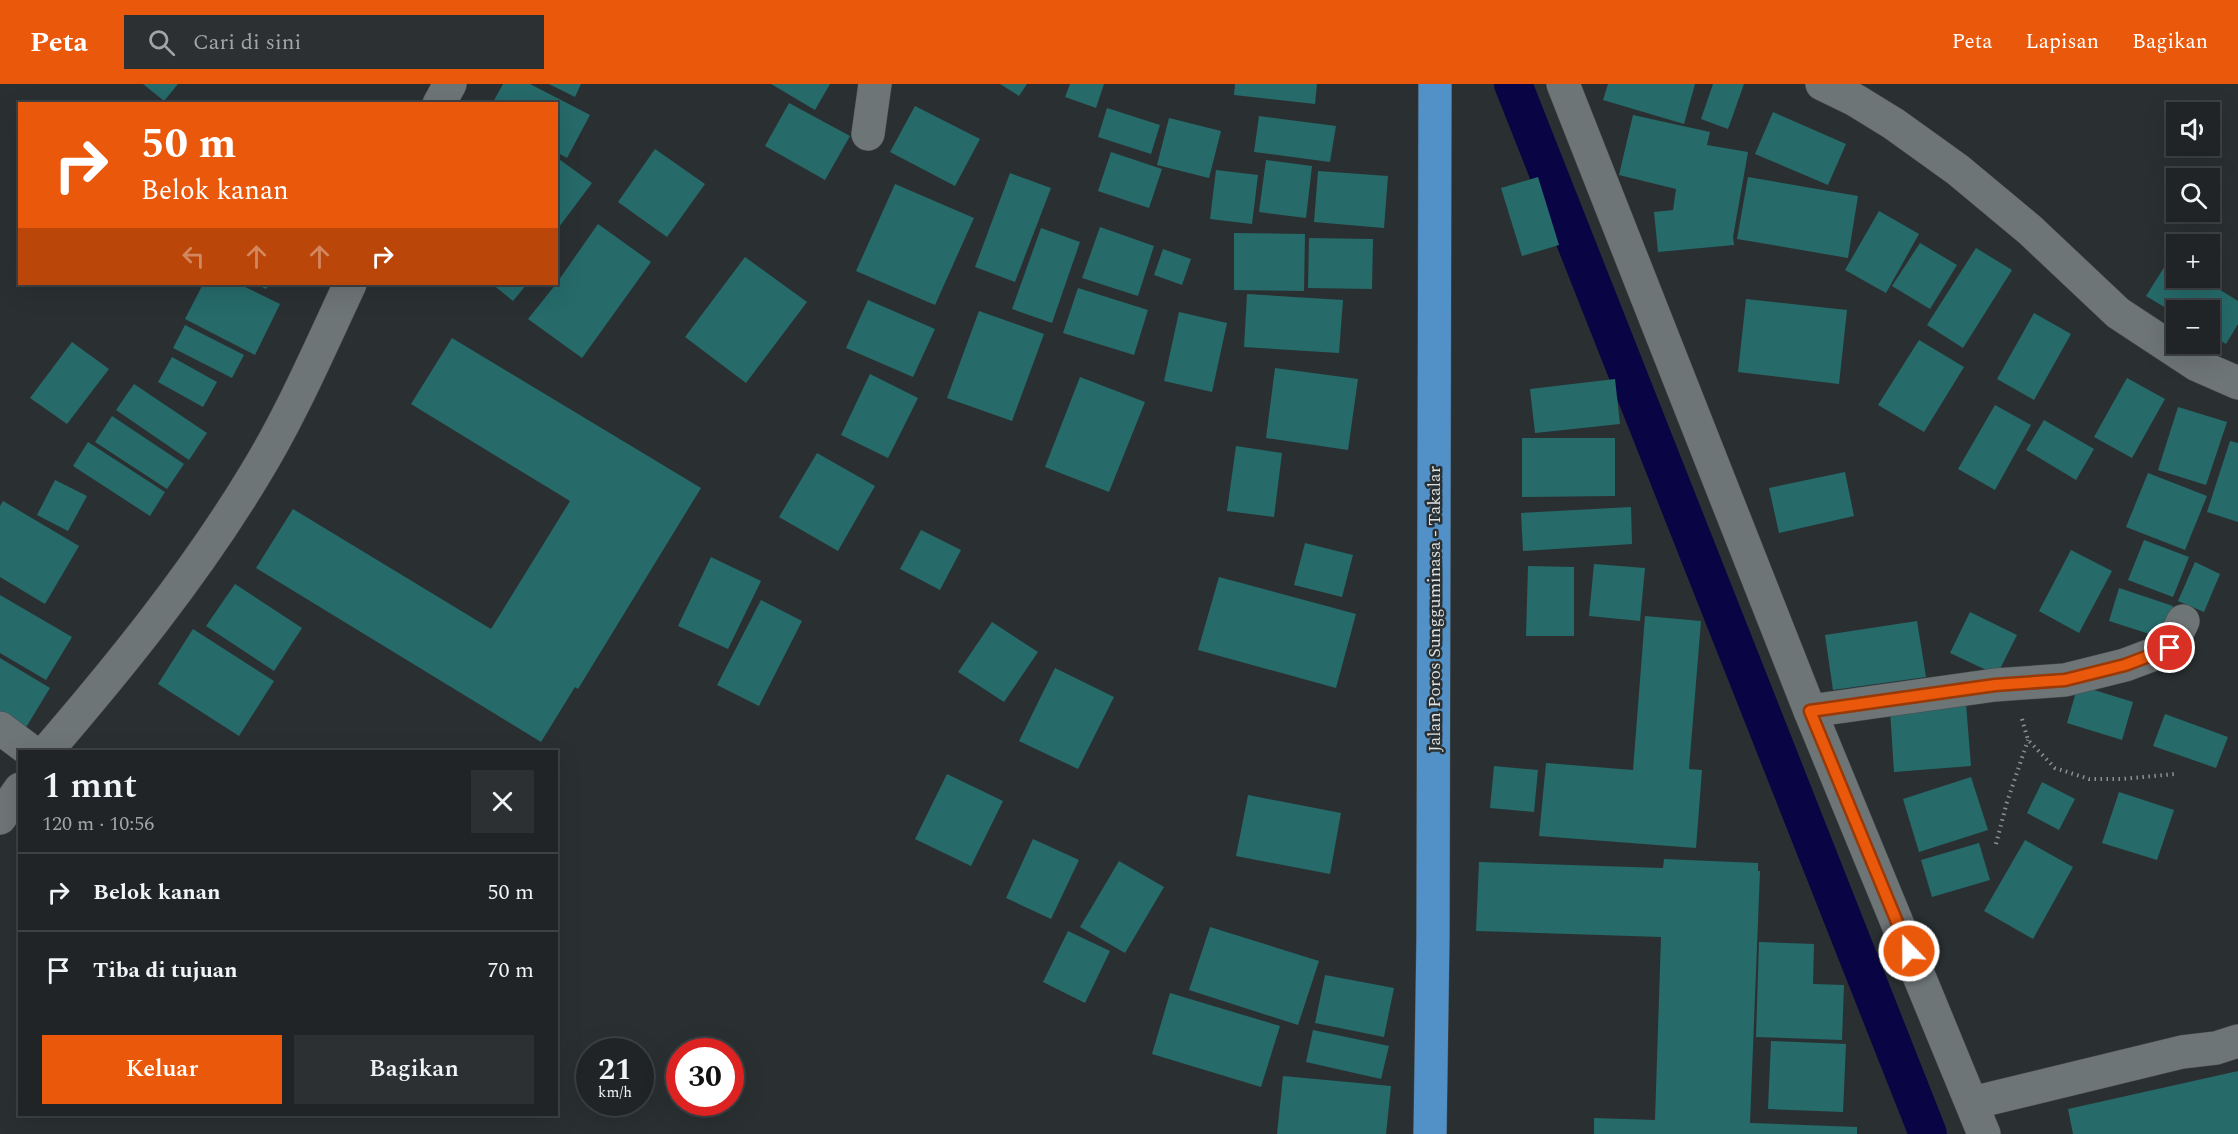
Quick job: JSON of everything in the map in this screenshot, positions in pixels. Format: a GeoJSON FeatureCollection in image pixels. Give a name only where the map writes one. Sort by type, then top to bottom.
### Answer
{"type":"FeatureCollection","features":[{"type":"Feature","properties":{"kind":"highway","name":"Jalan Poros Sungguminasa - Takalar"},"geometry":{"type":"LineString","coordinates":[[1430,1134],[1433,937],[1435,84]]}},
{"type":"Feature","properties":{"kind":"street"},"geometry":{"type":"LineString","coordinates":[[440,102],[450,84]]}},
{"type":"Feature","properties":{"kind":"street"},"geometry":{"type":"LineString","coordinates":[[868,134],[874,84]]}},
{"type":"Feature","properties":{"kind":"street"},"geometry":{"type":"LineString","coordinates":[[1563,84],[1810,711],[1984,1134]]}},
{"type":"Feature","properties":{"kind":"street"},"geometry":{"type":"LineString","coordinates":[[1822,84],[1855,100],[1894,124],[1958,170],[2030,230],[2118,313],[2197,365],[2238,383]]}},
{"type":"Feature","properties":{"kind":"street"},"geometry":{"type":"LineString","coordinates":[[48,750],[156,617],[232,511],[254,477],[350,285]]}},
{"type":"Feature","properties":{"kind":"street"},"geometry":{"type":"LineString","coordinates":[[1810,711],[2011,683],[2065,680],[2125,665],[2170,648],[2183,621]]}},
{"type":"Feature","properties":{"kind":"street"},"geometry":{"type":"LineString","coordinates":[[0,728],[29,750]]}},
{"type":"Feature","properties":{"kind":"street"},"geometry":{"type":"LineString","coordinates":[[0,818],[18,792]]}},
{"type":"Feature","properties":{"kind":"street"},"geometry":{"type":"LineString","coordinates":[[1972,1103],[2182,1052],[2216,1048],[2238,1041]]}},
{"type":"Feature","properties":{"kind":"path"},"geometry":{"type":"LineString","coordinates":[[2011,683],[2028,741],[2055,768],[2089,779],[2122,779],[2175,774]]}},
{"type":"Feature","properties":{"kind":"path"},"geometry":{"type":"LineString","coordinates":[[1996,844],[2007,802],[2028,741]]}},
{"type":"Feature","properties":{"kind":"building"},"geometry":{"type":"Polygon","coordinates":[[[143,84],[178,84],[164,101],[143,84]]]}},
{"type":"Feature","properties":{"kind":"building"},"geometry":{"type":"Polygon","coordinates":[[[503,84],[530,84],[590,115],[567,158],[558,153],[558,102],[493,102],[503,84]]]}},
{"type":"Feature","properties":{"kind":"building"},"geometry":{"type":"Polygon","coordinates":[[[549,84],[581,84],[575,97],[549,84]]]}},
{"type":"Feature","properties":{"kind":"building"},"geometry":{"type":"Polygon","coordinates":[[[771,84],[830,84],[815,110],[771,84]]]}},
{"type":"Feature","properties":{"kind":"building"},"geometry":{"type":"Polygon","coordinates":[[[1000,84],[1027,84],[1019,96],[1000,84]]]}},
{"type":"Feature","properties":{"kind":"building"},"geometry":{"type":"Polygon","coordinates":[[[1070,84],[1104,84],[1096,108],[1065,97],[1070,84]]]}},
{"type":"Feature","properties":{"kind":"building"},"geometry":{"type":"Polygon","coordinates":[[[1235,84],[1317,84],[1315,104],[1234,95],[1235,84]]]}},
{"type":"Feature","properties":{"kind":"building"},"geometry":{"type":"Polygon","coordinates":[[[1608,84],[1695,84],[1684,124],[1603,100],[1608,84]]]}},
{"type":"Feature","properties":{"kind":"building"},"geometry":{"type":"Polygon","coordinates":[[[1713,84],[1744,84],[1728,129],[1701,119],[1713,84]]]}},
{"type":"Feature","properties":{"kind":"building"},"geometry":{"type":"Polygon","coordinates":[[[789,103],[850,136],[825,180],[765,146],[789,103]]]}},
{"type":"Feature","properties":{"kind":"building"},"geometry":{"type":"Polygon","coordinates":[[[915,106],[980,139],[955,186],[890,152],[915,106]]]}},
{"type":"Feature","properties":{"kind":"building"},"geometry":{"type":"Polygon","coordinates":[[[1107,108],[1160,125],[1151,154],[1098,137],[1107,108]]]}},
{"type":"Feature","properties":{"kind":"building"},"geometry":{"type":"Polygon","coordinates":[[[1773,112],[1846,144],[1828,185],[1755,154],[1773,112]]]}},
{"type":"Feature","properties":{"kind":"building"},"geometry":{"type":"Polygon","coordinates":[[[1633,115],[1710,132],[1707,145],[1748,152],[1733,237],[1734,245],[1658,252],[1654,212],[1673,210],[1676,189],[1619,175],[1633,115]]]}},
{"type":"Feature","properties":{"kind":"building"},"geometry":{"type":"Polygon","coordinates":[[[1259,116],[1336,126],[1330,162],[1254,152],[1259,116]]]}},
{"type":"Feature","properties":{"kind":"building"},"geometry":{"type":"Polygon","coordinates":[[[1169,118],[1221,131],[1209,178],[1157,165],[1169,118]]]}},
{"type":"Feature","properties":{"kind":"building"},"geometry":{"type":"Polygon","coordinates":[[[655,149],[705,184],[667,237],[618,202],[655,149]]]}},
{"type":"Feature","properties":{"kind":"building"},"geometry":{"type":"Polygon","coordinates":[[[1111,152],[1162,169],[1149,208],[1098,191],[1111,152]]]}},
{"type":"Feature","properties":{"kind":"building"},"geometry":{"type":"Polygon","coordinates":[[[558,158],[592,183],[558,228],[558,158]]]}},
{"type":"Feature","properties":{"kind":"building"},"geometry":{"type":"Polygon","coordinates":[[[1266,160],[1312,166],[1306,218],[1259,212],[1266,160]]]}},
{"type":"Feature","properties":{"kind":"building"},"geometry":{"type":"Polygon","coordinates":[[[1216,170],[1258,175],[1252,224],[1210,219],[1216,170]]]}},
{"type":"Feature","properties":{"kind":"building"},"geometry":{"type":"Polygon","coordinates":[[[1318,171],[1388,176],[1384,228],[1314,222],[1318,171]]]}},
{"type":"Feature","properties":{"kind":"building"},"geometry":{"type":"Polygon","coordinates":[[[1010,173],[1051,188],[1015,282],[975,267],[1010,173]]]}},
{"type":"Feature","properties":{"kind":"building"},"geometry":{"type":"Polygon","coordinates":[[[1538,177],[1559,245],[1522,256],[1501,188],[1538,177]]]}},
{"type":"Feature","properties":{"kind":"building"},"geometry":{"type":"Polygon","coordinates":[[[1748,177],[1858,196],[1848,258],[1737,239],[1748,177]]]}},
{"type":"Feature","properties":{"kind":"building"},"geometry":{"type":"Polygon","coordinates":[[[895,184],[974,218],[935,305],[856,271],[895,184]]]}},
{"type":"Feature","properties":{"kind":"building"},"geometry":{"type":"Polygon","coordinates":[[[1879,211],[1919,234],[1886,293],[1845,270],[1879,211]]]}},
{"type":"Feature","properties":{"kind":"building"},"geometry":{"type":"Polygon","coordinates":[[[598,224],[651,262],[582,358],[528,319],[555,285],[558,285],[558,281],[598,224]]]}},
{"type":"Feature","properties":{"kind":"building"},"geometry":{"type":"Polygon","coordinates":[[[1100,227],[1154,246],[1138,296],[1082,278],[1100,227]]]}},
{"type":"Feature","properties":{"kind":"building"},"geometry":{"type":"Polygon","coordinates":[[[1041,228],[1080,242],[1052,323],[1012,309],[1041,228]]]}},
{"type":"Feature","properties":{"kind":"building"},"geometry":{"type":"Polygon","coordinates":[[[1234,233],[1305,234],[1304,291],[1234,290],[1234,233]]]}},
{"type":"Feature","properties":{"kind":"building"},"geometry":{"type":"Polygon","coordinates":[[[1309,238],[1373,239],[1372,289],[1308,288],[1309,238]]]}},
{"type":"Feature","properties":{"kind":"building"},"geometry":{"type":"Polygon","coordinates":[[[1920,243],[1957,265],[1930,309],[1892,286],[1920,243]]]}},
{"type":"Feature","properties":{"kind":"building"},"geometry":{"type":"Polygon","coordinates":[[[1976,248],[2012,270],[1963,348],[1927,325],[1976,248]]]}},
{"type":"Feature","properties":{"kind":"building"},"geometry":{"type":"Polygon","coordinates":[[[1163,249],[1191,259],[1182,285],[1154,275],[1163,249]]]}},
{"type":"Feature","properties":{"kind":"building"},"geometry":{"type":"Polygon","coordinates":[[[745,257],[807,302],[746,383],[685,337],[745,257]]]}},
{"type":"Feature","properties":{"kind":"building"},"geometry":{"type":"Polygon","coordinates":[[[2166,264],[2166,288],[2217,288],[2238,301],[2238,324],[2226,344],[2220,340],[2220,300],[2166,300],[2166,308],[2146,296],[2166,264]]]}},
{"type":"Feature","properties":{"kind":"building"},"geometry":{"type":"Polygon","coordinates":[[[202,285],[241,285],[280,304],[255,355],[185,319],[202,285]]]}},
{"type":"Feature","properties":{"kind":"building"},"geometry":{"type":"Polygon","coordinates":[[[493,285],[526,285],[513,301],[493,285]]]}},
{"type":"Feature","properties":{"kind":"building"},"geometry":{"type":"Polygon","coordinates":[[[1078,288],[1148,310],[1134,355],[1063,333],[1078,288]]]}},
{"type":"Feature","properties":{"kind":"building"},"geometry":{"type":"Polygon","coordinates":[[[1247,294],[1343,300],[1339,353],[1244,347],[1247,294]]]}},
{"type":"Feature","properties":{"kind":"building"},"geometry":{"type":"Polygon","coordinates":[[[1746,299],[1847,310],[1839,384],[1738,372],[1746,299]]]}},
{"type":"Feature","properties":{"kind":"building"},"geometry":{"type":"Polygon","coordinates":[[[868,300],[935,329],[913,377],[846,348],[868,300]]]}},
{"type":"Feature","properties":{"kind":"building"},"geometry":{"type":"Polygon","coordinates":[[[979,311],[1044,334],[1012,421],[947,398],[979,311]]]}},
{"type":"Feature","properties":{"kind":"building"},"geometry":{"type":"Polygon","coordinates":[[[1179,312],[1227,323],[1212,392],[1164,381],[1179,312]]]}},
{"type":"Feature","properties":{"kind":"building"},"geometry":{"type":"Polygon","coordinates":[[[2034,313],[2071,334],[2034,400],[1997,379],[2034,313]]]}},
{"type":"Feature","properties":{"kind":"building"},"geometry":{"type":"Polygon","coordinates":[[[185,325],[244,355],[232,378],[173,348],[185,325]]]}},
{"type":"Feature","properties":{"kind":"building"},"geometry":{"type":"Polygon","coordinates":[[[452,338],[701,488],[578,689],[575,687],[541,742],[256,568],[293,509],[491,629],[570,501],[411,404],[452,338]]]}},
{"type":"Feature","properties":{"kind":"building"},"geometry":{"type":"Polygon","coordinates":[[[1919,340],[1964,367],[1924,432],[1878,405],[1919,340]]]}},
{"type":"Feature","properties":{"kind":"building"},"geometry":{"type":"Polygon","coordinates":[[[72,342],[109,369],[67,424],[30,398],[72,342]]]}},
{"type":"Feature","properties":{"kind":"building"},"geometry":{"type":"Polygon","coordinates":[[[172,357],[217,382],[203,407],[158,382],[172,357]]]}},
{"type":"Feature","properties":{"kind":"building"},"geometry":{"type":"Polygon","coordinates":[[[1275,368],[1358,379],[1348,450],[1266,438],[1275,368]]]}},
{"type":"Feature","properties":{"kind":"building"},"geometry":{"type":"Polygon","coordinates":[[[870,374],[918,398],[888,458],[841,435],[870,374]]]}},
{"type":"Feature","properties":{"kind":"building"},"geometry":{"type":"Polygon","coordinates":[[[1080,377],[1145,402],[1109,492],[1045,467],[1080,377]]]}},
{"type":"Feature","properties":{"kind":"building"},"geometry":{"type":"Polygon","coordinates":[[[2127,378],[2165,399],[2132,458],[2094,437],[2127,378]]]}},
{"type":"Feature","properties":{"kind":"building"},"geometry":{"type":"Polygon","coordinates":[[[1615,379],[1620,424],[1535,433],[1530,389],[1615,379]]]}},
{"type":"Feature","properties":{"kind":"building"},"geometry":{"type":"Polygon","coordinates":[[[134,384],[207,433],[189,460],[116,410],[134,384]]]}},
{"type":"Feature","properties":{"kind":"building"},"geometry":{"type":"Polygon","coordinates":[[[1995,405],[2031,425],[1995,490],[1958,469],[1995,405]]]}},
{"type":"Feature","properties":{"kind":"building"},"geometry":{"type":"Polygon","coordinates":[[[2178,407],[2227,422],[2206,485],[2158,470],[2178,407]]]}},
{"type":"Feature","properties":{"kind":"building"},"geometry":{"type":"Polygon","coordinates":[[[112,416],[184,464],[167,489],[95,442],[112,416]]]}},
{"type":"Feature","properties":{"kind":"building"},"geometry":{"type":"Polygon","coordinates":[[[2044,420],[2094,449],[2076,480],[2026,450],[2044,420]]]}},
{"type":"Feature","properties":{"kind":"building"},"geometry":{"type":"Polygon","coordinates":[[[1522,438],[1615,438],[1615,496],[1522,497],[1522,438]]]}},
{"type":"Feature","properties":{"kind":"building"},"geometry":{"type":"Polygon","coordinates":[[[2230,441],[2238,443],[2238,522],[2207,512],[2230,441]]]}},
{"type":"Feature","properties":{"kind":"building"},"geometry":{"type":"Polygon","coordinates":[[[88,442],[165,492],[150,516],[73,466],[88,442]]]}},
{"type":"Feature","properties":{"kind":"building"},"geometry":{"type":"Polygon","coordinates":[[[1236,446],[1282,453],[1274,517],[1227,511],[1236,446]]]}},
{"type":"Feature","properties":{"kind":"building"},"geometry":{"type":"Polygon","coordinates":[[[817,453],[875,486],[838,551],[779,517],[817,453]]]}},
{"type":"Feature","properties":{"kind":"building"},"geometry":{"type":"Polygon","coordinates":[[[1845,472],[1854,516],[1779,533],[1769,488],[1845,472]]]}},
{"type":"Feature","properties":{"kind":"building"},"geometry":{"type":"Polygon","coordinates":[[[2148,473],[2207,496],[2185,550],[2126,527],[2148,473]]]}},
{"type":"Feature","properties":{"kind":"building"},"geometry":{"type":"Polygon","coordinates":[[[55,480],[87,496],[68,531],[37,515],[55,480]]]}},
{"type":"Feature","properties":{"kind":"building"},"geometry":{"type":"Polygon","coordinates":[[[3,501],[79,546],[45,604],[0,577],[0,506],[3,501]]]}},
{"type":"Feature","properties":{"kind":"building"},"geometry":{"type":"Polygon","coordinates":[[[1631,507],[1632,544],[1523,551],[1521,513],[1631,507]]]}},
{"type":"Feature","properties":{"kind":"building"},"geometry":{"type":"Polygon","coordinates":[[[921,530],[961,550],[940,590],[900,569],[921,530]]]}},
{"type":"Feature","properties":{"kind":"building"},"geometry":{"type":"Polygon","coordinates":[[[2144,540],[2189,557],[2173,597],[2128,580],[2144,540]]]}},
{"type":"Feature","properties":{"kind":"building"},"geometry":{"type":"Polygon","coordinates":[[[1305,543],[1353,555],[1342,597],[1294,585],[1305,543]]]}},
{"type":"Feature","properties":{"kind":"building"},"geometry":{"type":"Polygon","coordinates":[[[2071,550],[2112,571],[2079,633],[2039,611],[2071,550]]]}},
{"type":"Feature","properties":{"kind":"building"},"geometry":{"type":"Polygon","coordinates":[[[711,557],[761,581],[728,649],[678,626],[711,557]]]}},
{"type":"Feature","properties":{"kind":"building"},"geometry":{"type":"Polygon","coordinates":[[[2195,562],[2220,574],[2204,612],[2178,601],[2195,562]]]}},
{"type":"Feature","properties":{"kind":"building"},"geometry":{"type":"Polygon","coordinates":[[[1594,564],[1645,568],[1640,621],[1589,616],[1594,564]]]}},
{"type":"Feature","properties":{"kind":"building"},"geometry":{"type":"Polygon","coordinates":[[[1528,566],[1574,567],[1574,636],[1526,636],[1528,566]]]}},
{"type":"Feature","properties":{"kind":"building"},"geometry":{"type":"Polygon","coordinates":[[[1219,577],[1356,614],[1336,688],[1198,650],[1219,577]]]}},
{"type":"Feature","properties":{"kind":"building"},"geometry":{"type":"Polygon","coordinates":[[[235,584],[302,628],[274,671],[206,626],[235,584]]]}},
{"type":"Feature","properties":{"kind":"building"},"geometry":{"type":"Polygon","coordinates":[[[2119,588],[2173,606],[2162,638],[2109,621],[2119,588]]]}},
{"type":"Feature","properties":{"kind":"building"},"geometry":{"type":"Polygon","coordinates":[[[0,595],[72,637],[46,680],[0,653],[0,595]]]}},
{"type":"Feature","properties":{"kind":"building"},"geometry":{"type":"Polygon","coordinates":[[[761,600],[802,621],[759,706],[717,685],[761,600]]]}},
{"type":"Feature","properties":{"kind":"building"},"geometry":{"type":"Polygon","coordinates":[[[1970,612],[2017,635],[1997,675],[1950,653],[1970,612]]]}},
{"type":"Feature","properties":{"kind":"building"},"geometry":{"type":"Polygon","coordinates":[[[1645,616],[1701,621],[1689,769],[1702,770],[1696,848],[1539,836],[1546,763],[1633,770],[1645,616]]]}},
{"type":"Feature","properties":{"kind":"building"},"geometry":{"type":"Polygon","coordinates":[[[1917,621],[1926,677],[1833,690],[1825,635],[1917,621]]]}},
{"type":"Feature","properties":{"kind":"building"},"geometry":{"type":"Polygon","coordinates":[[[992,622],[1038,652],[1004,702],[958,672],[992,622]]]}},
{"type":"Feature","properties":{"kind":"building"},"geometry":{"type":"Polygon","coordinates":[[[193,629],[274,681],[239,736],[158,684],[193,629]]]}},
{"type":"Feature","properties":{"kind":"building"},"geometry":{"type":"Polygon","coordinates":[[[0,658],[50,688],[25,729],[0,714],[0,658]]]}},
{"type":"Feature","properties":{"kind":"building"},"geometry":{"type":"Polygon","coordinates":[[[1055,668],[1114,697],[1078,769],[1019,741],[1055,668]]]}},
{"type":"Feature","properties":{"kind":"building"},"geometry":{"type":"Polygon","coordinates":[[[2078,685],[2133,702],[2122,740],[2067,723],[2078,685]]]}},
{"type":"Feature","properties":{"kind":"building"},"geometry":{"type":"Polygon","coordinates":[[[1966,704],[1971,766],[1894,772],[1890,710],[1966,704]]]}},
{"type":"Feature","properties":{"kind":"building"},"geometry":{"type":"Polygon","coordinates":[[[2165,714],[2228,737],[2216,768],[2153,746],[2165,714]]]}},
{"type":"Feature","properties":{"kind":"building"},"geometry":{"type":"Polygon","coordinates":[[[1494,766],[1538,770],[1534,812],[1490,808],[1494,766]]]}},
{"type":"Feature","properties":{"kind":"building"},"geometry":{"type":"Polygon","coordinates":[[[947,774],[1003,801],[971,866],[915,839],[947,774]]]}},
{"type":"Feature","properties":{"kind":"building"},"geometry":{"type":"Polygon","coordinates":[[[1971,777],[1988,830],[1919,852],[1903,799],[1971,777]]]}},
{"type":"Feature","properties":{"kind":"building"},"geometry":{"type":"Polygon","coordinates":[[[2042,782],[2075,799],[2059,830],[2027,813],[2042,782]]]}},
{"type":"Feature","properties":{"kind":"building"},"geometry":{"type":"Polygon","coordinates":[[[2119,792],[2174,810],[2157,860],[2102,843],[2119,792]]]}},
{"type":"Feature","properties":{"kind":"building"},"geometry":{"type":"Polygon","coordinates":[[[1248,795],[1341,813],[1330,874],[1236,856],[1248,795]]]}},
{"type":"Feature","properties":{"kind":"building"},"geometry":{"type":"Polygon","coordinates":[[[1033,839],[1079,860],[1051,919],[1006,898],[1033,839]]]}},
{"type":"Feature","properties":{"kind":"building"},"geometry":{"type":"Polygon","coordinates":[[[2025,840],[2073,867],[2033,939],[1984,911],[2025,840]]]}},
{"type":"Feature","properties":{"kind":"building"},"geometry":{"type":"Polygon","coordinates":[[[1979,843],[1990,880],[1932,897],[1921,860],[1979,843]]]}},
{"type":"Feature","properties":{"kind":"building"},"geometry":{"type":"Polygon","coordinates":[[[1664,859],[1758,863],[1758,871],[1760,871],[1750,1123],[1857,1127],[1857,1134],[1594,1134],[1594,1118],[1655,1120],[1661,937],[1476,931],[1479,862],[1663,868],[1664,859]]]}},
{"type":"Feature","properties":{"kind":"building"},"geometry":{"type":"Polygon","coordinates":[[[1119,861],[1164,887],[1125,953],[1080,927],[1119,861]]]}},
{"type":"Feature","properties":{"kind":"building"},"geometry":{"type":"Polygon","coordinates":[[[1210,927],[1319,961],[1298,1025],[1189,990],[1210,927]]]}},
{"type":"Feature","properties":{"kind":"building"},"geometry":{"type":"Polygon","coordinates":[[[1068,931],[1110,951],[1085,1003],[1043,982],[1068,931]]]}},
{"type":"Feature","properties":{"kind":"building"},"geometry":{"type":"Polygon","coordinates":[[[1759,942],[1814,944],[1813,984],[1844,985],[1842,1040],[1756,1037],[1759,942]]]}},
{"type":"Feature","properties":{"kind":"building"},"geometry":{"type":"Polygon","coordinates":[[[1325,975],[1394,988],[1384,1037],[1315,1023],[1325,975]]]}},
{"type":"Feature","properties":{"kind":"building"},"geometry":{"type":"Polygon","coordinates":[[[1170,993],[1280,1026],[1261,1087],[1152,1054],[1170,993]]]}},
{"type":"Feature","properties":{"kind":"building"},"geometry":{"type":"Polygon","coordinates":[[[1313,1030],[1389,1046],[1381,1079],[1306,1062],[1313,1030]]]}},
{"type":"Feature","properties":{"kind":"building"},"geometry":{"type":"Polygon","coordinates":[[[1771,1041],[1846,1044],[1843,1112],[1768,1109],[1771,1041]]]}},
{"type":"Feature","properties":{"kind":"building"},"geometry":{"type":"Polygon","coordinates":[[[2238,1071],[2238,1134],[2073,1134],[2068,1109],[2238,1071]]]}},
{"type":"Feature","properties":{"kind":"building"},"geometry":{"type":"Polygon","coordinates":[[[1283,1076],[1391,1086],[1386,1134],[1277,1134],[1283,1076]]]}},
{"type":"Feature","properties":{"kind":"waterway"},"geometry":{"type":"LineString","coordinates":[[1513,84],[1928,1134]]}},
{"type":"Feature","properties":{"kind":"route"},"geometry":{"type":"LineString","coordinates":[[1909,951],[1810,711],[1995,685],[2065,680],[2125,665],[2170,648]]}}]}
